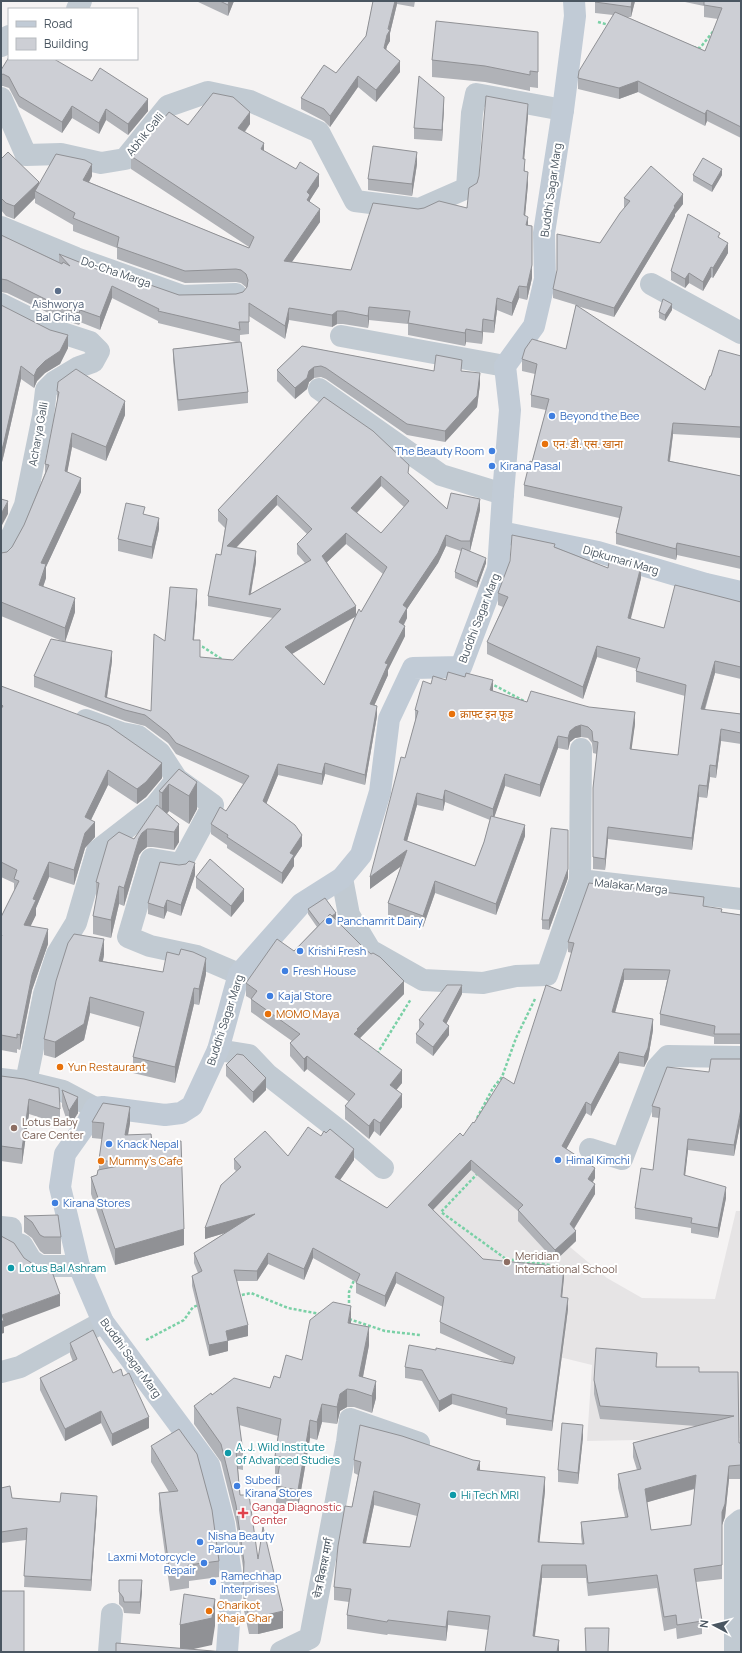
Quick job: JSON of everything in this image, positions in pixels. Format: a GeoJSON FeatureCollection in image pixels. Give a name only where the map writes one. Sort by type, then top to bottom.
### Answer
{"type":"FeatureCollection","features":[{"type":"Feature","properties":{"kind":"street","name":"Buddhi Sagar Marg"},"geometry":{"type":"LineString","coordinates":[[227,1652],[232,1581],[224,1524],[209,1465],[103,1322],[79,1266],[60,1187],[65,1154],[87,1123],[95,1108],[103,1107],[164,1115],[182,1113],[192,1106],[218,1050],[238,974],[301,904],[342,878],[361,855],[380,792],[389,719],[413,668],[461,667],[498,569],[510,410],[506,366],[534,326],[545,279],[544,233],[563,110],[575,8]]}},
{"type":"Feature","properties":{"kind":"street"},"geometry":{"type":"LineString","coordinates":[[1,46],[5,38],[8,36]]}},
{"type":"Feature","properties":{"kind":"street","name":"Abhik Galli"},"geometry":{"type":"LineString","coordinates":[[1,98],[26,155],[61,154],[101,163],[125,158],[168,106],[208,92],[250,101],[319,132],[355,201],[418,209],[467,188],[472,113],[476,94],[563,110]]}},
{"type":"Feature","properties":{"kind":"street","name":"Do-Cha Marga"},"geometry":{"type":"LineString","coordinates":[[1,227],[76,258],[183,296],[236,294]]}},
{"type":"Feature","properties":{"kind":"street"},"geometry":{"type":"LineString","coordinates":[[651,284],[741,333]]}},
{"type":"Feature","properties":{"kind":"street","name":"Acharya Galli"},"geometry":{"type":"LineString","coordinates":[[1,304],[56,331],[90,342],[99,350],[93,362],[79,367],[54,382],[46,390],[43,416],[25,505],[13,533],[1,555]]}},
{"type":"Feature","properties":{"kind":"street"},"geometry":{"type":"LineString","coordinates":[[341,336],[506,366]]}},
{"type":"Feature","properties":{"kind":"street"},"geometry":{"type":"LineString","coordinates":[[319,389],[441,475],[503,494]]}},
{"type":"Feature","properties":{"kind":"street","name":"Dipkumari Marg"},"geometry":{"type":"LineString","coordinates":[[500,532],[598,552],[706,584],[741,592]]}},
{"type":"Feature","properties":{"kind":"street"},"geometry":{"type":"LineString","coordinates":[[65,712],[122,733],[138,736],[160,753],[177,779],[213,805],[181,864],[151,859],[128,937],[150,946],[197,956],[238,974]]}},
{"type":"Feature","properties":{"kind":"street","name":"Malakar Marga"},"geometry":{"type":"LineString","coordinates":[[581,749],[580,880],[741,898]]}},
{"type":"Feature","properties":{"kind":"street"},"geometry":{"type":"LineString","coordinates":[[26,1082],[44,994],[57,954],[76,923],[97,852],[155,806],[177,779]]}},
{"type":"Feature","properties":{"kind":"street"},"geometry":{"type":"LineString","coordinates":[[342,878],[349,915],[370,950],[423,980],[483,983],[516,976],[547,975],[580,880]]}},
{"type":"Feature","properties":{"kind":"street"},"geometry":{"type":"LineString","coordinates":[[218,1050],[249,1055],[268,1075],[346,1136],[383,1168]]}},
{"type":"Feature","properties":{"kind":"street"},"geometry":{"type":"LineString","coordinates":[[590,1149],[622,1159],[657,1068],[668,1056],[741,1057]]}},
{"type":"Feature","properties":{"kind":"street"},"geometry":{"type":"LineString","coordinates":[[1,1079],[26,1082],[63,1091],[95,1108]]}},
{"type":"Feature","properties":{"kind":"street"},"geometry":{"type":"LineString","coordinates":[[1,1227],[11,1228],[11,1241],[22,1244],[31,1260],[40,1266],[79,1266]]}},
{"type":"Feature","properties":{"kind":"street"},"geometry":{"type":"LineString","coordinates":[[1,1372],[20,1367],[103,1322]]}},
{"type":"Feature","properties":{"kind":"street","name":"चेत्र बिकाश मार्ग"},"geometry":{"type":"LineString","coordinates":[[281,1652],[310,1638],[350,1419],[441,1450]]}},
{"type":"Feature","properties":{"kind":"street"},"geometry":{"type":"LineString","coordinates":[[735,1652],[735,1525],[741,1520]]}},
{"type":"Feature","properties":{"kind":"street"},"geometry":{"type":"LineString","coordinates":[[109,1652],[112,1614]]}},
{"type":"Feature","properties":{"kind":"path"},"geometry":{"type":"LineString","coordinates":[[575,8],[612,26]]}},
{"type":"Feature","properties":{"kind":"path"},"geometry":{"type":"LineString","coordinates":[[686,45],[700,48],[716,27]]}},
{"type":"Feature","properties":{"kind":"path"},"geometry":{"type":"LineString","coordinates":[[190,645],[203,647],[229,664]]}},
{"type":"Feature","properties":{"kind":"path"},"geometry":{"type":"LineString","coordinates":[[461,667],[529,705]]}},
{"type":"Feature","properties":{"kind":"path"},"geometry":{"type":"LineString","coordinates":[[475,1122],[493,1088],[502,1077],[516,1038],[547,975]]}},
{"type":"Feature","properties":{"kind":"path"},"geometry":{"type":"LineString","coordinates":[[377,1054],[423,980]]}},
{"type":"Feature","properties":{"kind":"path"},"geometry":{"type":"LineString","coordinates":[[480,1171],[441,1212],[506,1259],[565,1267]]}},
{"type":"Feature","properties":{"kind":"path"},"geometry":{"type":"LineString","coordinates":[[349,1319],[349,1292],[356,1275]]}},
{"type":"Feature","properties":{"kind":"path"},"geometry":{"type":"LineString","coordinates":[[236,1296],[251,1293],[288,1308],[324,1315]]}},
{"type":"Feature","properties":{"kind":"path"},"geometry":{"type":"LineString","coordinates":[[124,1351],[184,1320],[193,1307],[200,1305]]}},
{"type":"Feature","properties":{"kind":"path"},"geometry":{"type":"LineString","coordinates":[[343,1317],[385,1331],[420,1335]]}},
{"type":"Feature","properties":{"kind":"shaded area","name":"Meridian International School"},"geometry":{"type":"Polygon","coordinates":[[[502,1098],[537,1212],[570,1247],[607,1278],[642,1298],[715,1299],[736,1211],[741,1211],[741,1438],[587,1441],[592,1365],[539,1352],[384,1225],[502,1098]]]}},
{"type":"Feature","properties":{"kind":"building"},"geometry":{"type":"Polygon","coordinates":[[[220,1],[229,1],[228,5],[220,1]]]}},
{"type":"Feature","properties":{"kind":"building"},"geometry":{"type":"Polygon","coordinates":[[[373,1],[395,1],[388,29],[390,30],[387,35],[384,48],[400,61],[376,90],[358,76],[330,116],[324,109],[301,98],[324,65],[336,73],[366,36],[373,1]]]}},
{"type":"Feature","properties":{"kind":"building"},"geometry":{"type":"Polygon","coordinates":[[[595,1],[632,1],[631,7],[595,1]]]}},
{"type":"Feature","properties":{"kind":"building"},"geometry":{"type":"Polygon","coordinates":[[[704,1],[741,1],[741,127],[707,110],[705,114],[638,81],[619,88],[578,78],[579,71],[615,12],[705,51],[722,8],[704,5],[704,1]]]}},
{"type":"Feature","properties":{"kind":"building"},"geometry":{"type":"Polygon","coordinates":[[[436,21],[538,32],[538,72],[530,71],[530,75],[485,66],[432,60],[436,21]]]}},
{"type":"Feature","properties":{"kind":"building"},"geometry":{"type":"Polygon","coordinates":[[[8,59],[8,60],[56,60],[92,81],[100,68],[148,99],[128,124],[106,109],[99,123],[72,106],[62,122],[19,96],[9,77],[3,74],[1,75],[1,70],[8,59]]]}},
{"type":"Feature","properties":{"kind":"building"},"geometry":{"type":"Polygon","coordinates":[[[419,76],[444,97],[442,130],[414,128],[419,76]]]}},
{"type":"Feature","properties":{"kind":"building"},"geometry":{"type":"Polygon","coordinates":[[[213,93],[233,97],[250,112],[238,128],[264,143],[261,149],[296,169],[300,162],[319,174],[307,192],[310,195],[307,200],[320,209],[284,261],[351,270],[373,203],[418,209],[424,208],[439,201],[467,208],[469,188],[477,183],[479,176],[486,96],[528,104],[523,159],[525,159],[524,171],[528,172],[524,215],[528,217],[526,225],[532,226],[532,265],[527,287],[519,286],[512,303],[497,298],[494,321],[483,319],[482,332],[466,329],[465,333],[408,323],[410,311],[369,307],[368,316],[343,311],[337,311],[332,315],[289,308],[285,326],[249,303],[249,322],[239,322],[240,330],[158,311],[159,309],[112,286],[100,317],[80,310],[79,313],[61,307],[7,280],[1,279],[1,235],[62,264],[63,262],[70,266],[59,254],[109,274],[110,271],[179,295],[236,294],[243,292],[247,287],[248,280],[246,274],[241,270],[185,271],[117,247],[119,237],[73,218],[75,213],[35,191],[56,154],[85,160],[92,164],[83,180],[249,248],[254,237],[131,156],[135,154],[169,112],[188,125],[213,93]]]}},
{"type":"Feature","properties":{"kind":"building"},"geometry":{"type":"Polygon","coordinates":[[[373,146],[417,152],[412,184],[368,179],[373,146]]]}},
{"type":"Feature","properties":{"kind":"building"},"geometry":{"type":"Polygon","coordinates":[[[8,152],[39,182],[14,206],[6,203],[1,198],[1,159],[8,152]]]}},
{"type":"Feature","properties":{"kind":"building"},"geometry":{"type":"Polygon","coordinates":[[[703,158],[722,169],[712,186],[693,175],[703,158]]]}},
{"type":"Feature","properties":{"kind":"building"},"geometry":{"type":"Polygon","coordinates":[[[651,166],[683,194],[674,206],[675,207],[614,308],[553,289],[557,270],[557,234],[600,243],[630,201],[624,198],[651,166]]]}},
{"type":"Feature","properties":{"kind":"building"},"geometry":{"type":"Polygon","coordinates":[[[688,214],[720,233],[718,237],[728,243],[713,268],[711,267],[703,282],[689,273],[685,279],[671,271],[688,214]]]}},
{"type":"Feature","properties":{"kind":"building"},"geometry":{"type":"Polygon","coordinates":[[[663,299],[672,304],[665,315],[659,312],[663,299]]]}},
{"type":"Feature","properties":{"kind":"building"},"geometry":{"type":"Polygon","coordinates":[[[1,305],[50,330],[68,335],[60,351],[45,361],[37,369],[34,376],[21,366],[1,453],[1,305]]]}},
{"type":"Feature","properties":{"kind":"building"},"geometry":{"type":"Polygon","coordinates":[[[576,305],[705,390],[719,350],[741,356],[741,427],[673,423],[668,461],[741,476],[741,557],[677,543],[676,549],[616,533],[622,507],[524,485],[530,461],[532,462],[549,399],[531,395],[537,364],[522,359],[525,349],[532,339],[566,349],[576,305]]]}},
{"type":"Feature","properties":{"kind":"building"},"geometry":{"type":"Polygon","coordinates":[[[241,342],[248,392],[178,400],[173,349],[241,342]]]}},
{"type":"Feature","properties":{"kind":"building"},"geometry":{"type":"Polygon","coordinates":[[[302,346],[434,371],[436,355],[462,360],[461,371],[480,373],[477,396],[445,431],[407,424],[321,366],[314,367],[309,371],[307,378],[295,388],[277,370],[302,346]]]}},
{"type":"Feature","properties":{"kind":"building"},"geometry":{"type":"Polygon","coordinates":[[[76,369],[125,401],[106,447],[72,433],[65,471],[81,478],[41,563],[46,564],[39,585],[75,598],[65,628],[1,602],[1,553],[7,552],[12,547],[24,525],[49,465],[45,464],[59,392],[57,391],[58,382],[76,369]]]}},
{"type":"Feature","properties":{"kind":"building"},"geometry":{"type":"Polygon","coordinates":[[[324,397],[373,431],[409,465],[408,473],[447,509],[451,493],[480,499],[470,541],[461,541],[446,535],[438,553],[403,605],[407,608],[399,622],[405,626],[385,663],[388,664],[370,704],[377,706],[365,775],[325,763],[322,774],[278,764],[263,801],[295,825],[302,835],[290,853],[294,855],[282,873],[227,837],[228,835],[211,824],[220,807],[226,811],[249,776],[176,743],[168,733],[145,715],[125,710],[34,676],[51,639],[112,651],[105,697],[151,711],[154,634],[165,641],[170,587],[197,589],[193,640],[200,640],[200,657],[233,660],[281,609],[208,596],[216,554],[221,555],[227,519],[218,510],[324,397]],[[381,476],[351,508],[381,533],[409,501],[381,476]],[[277,495],[227,546],[256,551],[249,595],[311,560],[297,544],[312,529],[277,495]],[[346,533],[322,556],[356,606],[285,647],[324,685],[359,609],[361,612],[387,567],[346,533]]]}},
{"type":"Feature","properties":{"kind":"building"},"geometry":{"type":"Polygon","coordinates":[[[1,499],[8,501],[1,514],[1,499]]]}},
{"type":"Feature","properties":{"kind":"building"},"geometry":{"type":"Polygon","coordinates":[[[126,503],[145,507],[143,514],[159,518],[152,547],[118,539],[126,503]]]}},
{"type":"Feature","properties":{"kind":"building"},"geometry":{"type":"Polygon","coordinates":[[[512,535],[555,544],[554,547],[608,568],[610,557],[641,566],[628,618],[664,628],[675,585],[741,602],[741,667],[715,661],[701,709],[741,714],[741,733],[721,729],[716,766],[710,765],[707,786],[699,785],[692,838],[608,827],[605,859],[593,857],[593,788],[598,742],[593,741],[592,731],[588,727],[581,725],[575,727],[570,731],[568,738],[558,736],[540,785],[505,774],[493,809],[445,790],[443,800],[417,793],[404,840],[475,866],[484,842],[491,816],[525,825],[496,904],[435,881],[423,916],[388,903],[407,850],[370,877],[401,757],[405,758],[418,711],[415,710],[423,681],[431,684],[433,676],[446,680],[448,672],[465,677],[466,673],[493,680],[490,690],[527,702],[531,691],[589,707],[635,712],[630,749],[678,755],[686,685],[636,671],[640,658],[597,646],[583,687],[487,642],[508,597],[498,593],[510,561],[512,535]]]}},
{"type":"Feature","properties":{"kind":"building"},"geometry":{"type":"Polygon","coordinates":[[[462,548],[486,558],[477,582],[455,572],[462,548]]]}},
{"type":"Feature","properties":{"kind":"building"},"geometry":{"type":"Polygon","coordinates":[[[1,686],[109,726],[162,763],[146,782],[137,789],[108,770],[85,817],[95,822],[85,833],[74,870],[49,862],[33,899],[36,900],[24,925],[48,929],[32,975],[20,1035],[17,1034],[17,1038],[1,1035],[1,917],[19,881],[14,879],[17,870],[1,862],[1,709],[3,706],[1,704],[1,686]]]}},
{"type":"Feature","properties":{"kind":"building"},"geometry":{"type":"Polygon","coordinates":[[[179,769],[197,782],[189,796],[169,784],[162,793],[159,791],[179,769]]]}},
{"type":"Feature","properties":{"kind":"building"},"geometry":{"type":"Polygon","coordinates":[[[157,805],[179,824],[174,832],[147,829],[142,833],[139,838],[124,888],[119,886],[111,920],[93,916],[99,883],[96,882],[108,841],[119,832],[134,839],[157,805]]]}},
{"type":"Feature","properties":{"kind":"building"},"geometry":{"type":"Polygon","coordinates":[[[551,828],[568,830],[568,869],[549,920],[542,920],[551,828]]]}},
{"type":"Feature","properties":{"kind":"building"},"geometry":{"type":"Polygon","coordinates":[[[210,859],[244,889],[231,906],[196,877],[210,859]]]}},
{"type":"Feature","properties":{"kind":"building"},"geometry":{"type":"Polygon","coordinates":[[[189,861],[195,863],[181,905],[167,900],[164,908],[148,903],[160,862],[179,865],[186,864],[189,861]]]}},
{"type":"Feature","properties":{"kind":"building"},"geometry":{"type":"Polygon","coordinates":[[[589,883],[704,897],[703,906],[722,909],[721,912],[741,915],[741,1034],[714,1034],[715,1026],[660,1014],[670,970],[624,969],[612,1012],[653,1019],[648,1048],[644,1057],[619,1052],[591,1105],[586,1102],[562,1146],[595,1168],[588,1179],[595,1184],[570,1224],[576,1231],[555,1250],[518,1210],[523,1205],[471,1160],[428,1205],[483,1259],[564,1267],[561,1297],[568,1298],[552,1421],[506,1414],[507,1408],[452,1394],[439,1401],[422,1370],[405,1367],[409,1345],[436,1350],[436,1348],[513,1364],[515,1357],[440,1322],[444,1297],[396,1272],[385,1296],[356,1283],[360,1274],[313,1248],[304,1269],[268,1253],[257,1271],[234,1270],[248,1325],[226,1331],[228,1341],[209,1345],[192,1276],[202,1271],[194,1253],[255,1214],[205,1228],[221,1185],[241,1167],[234,1159],[265,1131],[288,1156],[308,1127],[321,1136],[324,1131],[326,1133],[330,1129],[354,1149],[335,1177],[387,1208],[460,1133],[463,1136],[473,1122],[474,1123],[503,1077],[514,1084],[546,985],[561,991],[574,943],[568,942],[589,883]]]}},
{"type":"Feature","properties":{"kind":"building"},"geometry":{"type":"Polygon","coordinates":[[[325,898],[336,913],[332,916],[330,914],[320,925],[308,909],[325,898]]]}},
{"type":"Feature","properties":{"kind":"building"},"geometry":{"type":"Polygon","coordinates":[[[330,914],[364,948],[371,954],[373,953],[380,957],[404,981],[357,1029],[358,1030],[354,1034],[402,1070],[390,1085],[402,1094],[380,1123],[374,1119],[369,1126],[345,1106],[355,1094],[307,1056],[304,1059],[290,1043],[300,1034],[251,999],[257,991],[246,983],[277,939],[294,951],[330,914]]]}},
{"type":"Feature","properties":{"kind":"building"},"geometry":{"type":"Polygon","coordinates":[[[74,934],[104,939],[99,961],[163,972],[167,952],[179,955],[181,949],[193,952],[206,958],[199,989],[194,988],[175,1067],[133,1057],[144,1012],[90,997],[84,1024],[55,1042],[44,1039],[56,981],[68,943],[74,934]]]}},
{"type":"Feature","properties":{"kind":"building"},"geometry":{"type":"Polygon","coordinates":[[[447,985],[462,985],[443,1021],[449,1026],[433,1047],[416,1034],[424,1024],[419,1020],[447,985]]]}},
{"type":"Feature","properties":{"kind":"building"},"geometry":{"type":"Polygon","coordinates":[[[237,1054],[243,1055],[266,1078],[253,1092],[226,1065],[237,1054]]]}},
{"type":"Feature","properties":{"kind":"building"},"geometry":{"type":"Polygon","coordinates":[[[711,1059],[741,1059],[741,1109],[734,1145],[688,1139],[684,1175],[726,1187],[718,1228],[691,1223],[692,1218],[635,1208],[641,1168],[653,1170],[660,1108],[652,1106],[667,1067],[709,1072],[711,1059]]]}},
{"type":"Feature","properties":{"kind":"building"},"geometry":{"type":"Polygon","coordinates":[[[1,1076],[24,1079],[59,1088],[60,1109],[29,1099],[22,1149],[1,1146],[1,1076]]]}},
{"type":"Feature","properties":{"kind":"building"},"geometry":{"type":"Polygon","coordinates":[[[62,1090],[78,1097],[69,1111],[62,1090]]]}},
{"type":"Feature","properties":{"kind":"building"},"geometry":{"type":"Polygon","coordinates":[[[103,1103],[130,1107],[125,1135],[151,1134],[152,1142],[181,1141],[184,1229],[115,1249],[91,1177],[97,1175],[98,1170],[129,1164],[99,1160],[104,1123],[92,1122],[103,1103]]]}},
{"type":"Feature","properties":{"kind":"building"},"geometry":{"type":"Polygon","coordinates":[[[58,1215],[61,1237],[44,1237],[40,1235],[32,1222],[24,1216],[58,1215]]]}},
{"type":"Feature","properties":{"kind":"building"},"geometry":{"type":"Polygon","coordinates":[[[1,1236],[14,1243],[24,1258],[33,1264],[50,1266],[60,1294],[2,1315],[4,1321],[1,1321],[1,1236]]]}},
{"type":"Feature","properties":{"kind":"building"},"geometry":{"type":"Polygon","coordinates":[[[333,1302],[351,1306],[348,1323],[369,1327],[359,1376],[376,1381],[372,1396],[347,1389],[340,1394],[337,1407],[322,1404],[317,1422],[310,1420],[298,1490],[276,1486],[281,1457],[275,1456],[281,1419],[237,1407],[243,1452],[236,1451],[240,1495],[249,1495],[258,1559],[263,1527],[283,1611],[258,1617],[249,1617],[243,1589],[244,1562],[236,1505],[221,1444],[194,1406],[211,1393],[212,1395],[234,1378],[270,1388],[274,1376],[280,1378],[286,1355],[302,1360],[310,1320],[333,1302]]]}},
{"type":"Feature","properties":{"kind":"building"},"geometry":{"type":"Polygon","coordinates":[[[93,1330],[113,1373],[121,1369],[123,1376],[129,1373],[149,1417],[112,1434],[101,1411],[65,1429],[40,1378],[77,1359],[70,1343],[93,1330]]]}},
{"type":"Feature","properties":{"kind":"building"},"geometry":{"type":"Polygon","coordinates":[[[596,1348],[657,1353],[656,1367],[699,1367],[699,1372],[738,1372],[739,1443],[741,1443],[741,1465],[729,1466],[725,1504],[722,1512],[722,1565],[694,1569],[702,1621],[677,1625],[676,1615],[664,1617],[657,1575],[588,1583],[586,1565],[542,1565],[533,1636],[559,1640],[557,1652],[485,1652],[490,1616],[448,1611],[446,1627],[388,1620],[387,1622],[347,1615],[351,1589],[334,1587],[338,1546],[345,1506],[352,1507],[361,1462],[354,1460],[360,1425],[402,1436],[480,1461],[477,1470],[545,1477],[538,1542],[584,1544],[581,1522],[628,1517],[618,1474],[641,1469],[633,1443],[734,1416],[600,1406],[594,1380],[596,1348]],[[696,1475],[645,1489],[651,1530],[691,1525],[696,1475]],[[374,1491],[363,1543],[410,1547],[420,1504],[374,1491]]]}},
{"type":"Feature","properties":{"kind":"building"},"geometry":{"type":"Polygon","coordinates":[[[562,1423],[583,1425],[578,1473],[558,1470],[562,1423]]]}},
{"type":"Feature","properties":{"kind":"building"},"geometry":{"type":"Polygon","coordinates":[[[179,1429],[197,1454],[212,1510],[219,1561],[188,1565],[189,1572],[170,1574],[159,1493],[178,1491],[151,1446],[179,1429]]]}},
{"type":"Feature","properties":{"kind":"building"},"geometry":{"type":"Polygon","coordinates":[[[10,1486],[12,1498],[60,1502],[61,1493],[97,1496],[91,1580],[24,1576],[27,1528],[1,1532],[1,1488],[10,1486]]]}},
{"type":"Feature","properties":{"kind":"building"},"geometry":{"type":"Polygon","coordinates":[[[119,1580],[142,1580],[140,1602],[124,1602],[123,1597],[119,1592],[119,1580]]]}},
{"type":"Feature","properties":{"kind":"building"},"geometry":{"type":"Polygon","coordinates":[[[1,1591],[24,1591],[24,1652],[1,1652],[1,1591]]]}},
{"type":"Feature","properties":{"kind":"building"},"geometry":{"type":"Polygon","coordinates":[[[184,1594],[215,1599],[212,1618],[180,1625],[184,1594]]]}},
{"type":"Feature","properties":{"kind":"building"},"geometry":{"type":"Polygon","coordinates":[[[585,1628],[609,1628],[608,1652],[586,1652],[585,1628]]]}},
{"type":"Feature","properties":{"kind":"building"},"geometry":{"type":"Polygon","coordinates":[[[116,1643],[225,1652],[116,1652],[116,1643]]]}},
{"type":"Feature","properties":{"kind":"place","name":"Aishworya Bal Griha"},"geometry":{"type":"Point","coordinates":[58,291]}},
{"type":"Feature","properties":{"kind":"place","name":"Beyond the Bee"},"geometry":{"type":"Point","coordinates":[552,416]}},
{"type":"Feature","properties":{"kind":"place","name":"एन. डी. एस. खाना"},"geometry":{"type":"Point","coordinates":[545,444]}},
{"type":"Feature","properties":{"kind":"place","name":"The Beauty Room"},"geometry":{"type":"Point","coordinates":[492,451]}},
{"type":"Feature","properties":{"kind":"place","name":"Kirana Pasal"},"geometry":{"type":"Point","coordinates":[492,466]}},
{"type":"Feature","properties":{"kind":"place","name":"क्राफ्ट इन फूड"},"geometry":{"type":"Point","coordinates":[452,714]}},
{"type":"Feature","properties":{"kind":"place","name":"Panchamrit Dairy"},"geometry":{"type":"Point","coordinates":[329,921]}},
{"type":"Feature","properties":{"kind":"place","name":"Krishi Fresh"},"geometry":{"type":"Point","coordinates":[300,951]}},
{"type":"Feature","properties":{"kind":"place","name":"Fresh House"},"geometry":{"type":"Point","coordinates":[285,971]}},
{"type":"Feature","properties":{"kind":"place","name":"Kajal Store"},"geometry":{"type":"Point","coordinates":[270,996]}},
{"type":"Feature","properties":{"kind":"place","name":"MOMO Maya"},"geometry":{"type":"Point","coordinates":[268,1014]}},
{"type":"Feature","properties":{"kind":"place","name":"Yun Restaurant"},"geometry":{"type":"Point","coordinates":[60,1067]}},
{"type":"Feature","properties":{"kind":"place","name":"Lotus Baby Care Center"},"geometry":{"type":"Point","coordinates":[14,1128]}},
{"type":"Feature","properties":{"kind":"place","name":"Knack Nepal"},"geometry":{"type":"Point","coordinates":[109,1144]}},
{"type":"Feature","properties":{"kind":"place","name":"Himal Kimchi"},"geometry":{"type":"Point","coordinates":[558,1160]}},
{"type":"Feature","properties":{"kind":"place","name":"Mummy's Cafe"},"geometry":{"type":"Point","coordinates":[101,1161]}},
{"type":"Feature","properties":{"kind":"place","name":"Kirana Stores"},"geometry":{"type":"Point","coordinates":[55,1203]}},
{"type":"Feature","properties":{"kind":"place","name":"Meridian International School"},"geometry":{"type":"Point","coordinates":[507,1262]}},
{"type":"Feature","properties":{"kind":"place","name":"Lotus Bal Ashram"},"geometry":{"type":"Point","coordinates":[11,1268]}},
{"type":"Feature","properties":{"kind":"place","name":"A. J. Wild Institute of Advanced Studies"},"geometry":{"type":"Point","coordinates":[228,1453]}},
{"type":"Feature","properties":{"kind":"place","name":"Subedi Kirana Stores"},"geometry":{"type":"Point","coordinates":[237,1486]}},
{"type":"Feature","properties":{"kind":"place","name":"Hi Tech MRI"},"geometry":{"type":"Point","coordinates":[453,1495]}},
{"type":"Feature","properties":{"kind":"place","name":"Ganga Diagnostic Center"},"geometry":{"type":"Point","coordinates":[243,1513]}},
{"type":"Feature","properties":{"kind":"place","name":"Nisha Beauty Parlour"},"geometry":{"type":"Point","coordinates":[200,1542]}},
{"type":"Feature","properties":{"kind":"place","name":"Laxmi Motorcycle Repair"},"geometry":{"type":"Point","coordinates":[204,1563]}},
{"type":"Feature","properties":{"kind":"place","name":"Ramechhap Interprises"},"geometry":{"type":"Point","coordinates":[213,1582]}},
{"type":"Feature","properties":{"kind":"place","name":"Charikot Khaja Ghar"},"geometry":{"type":"Point","coordinates":[209,1611]}}]}
